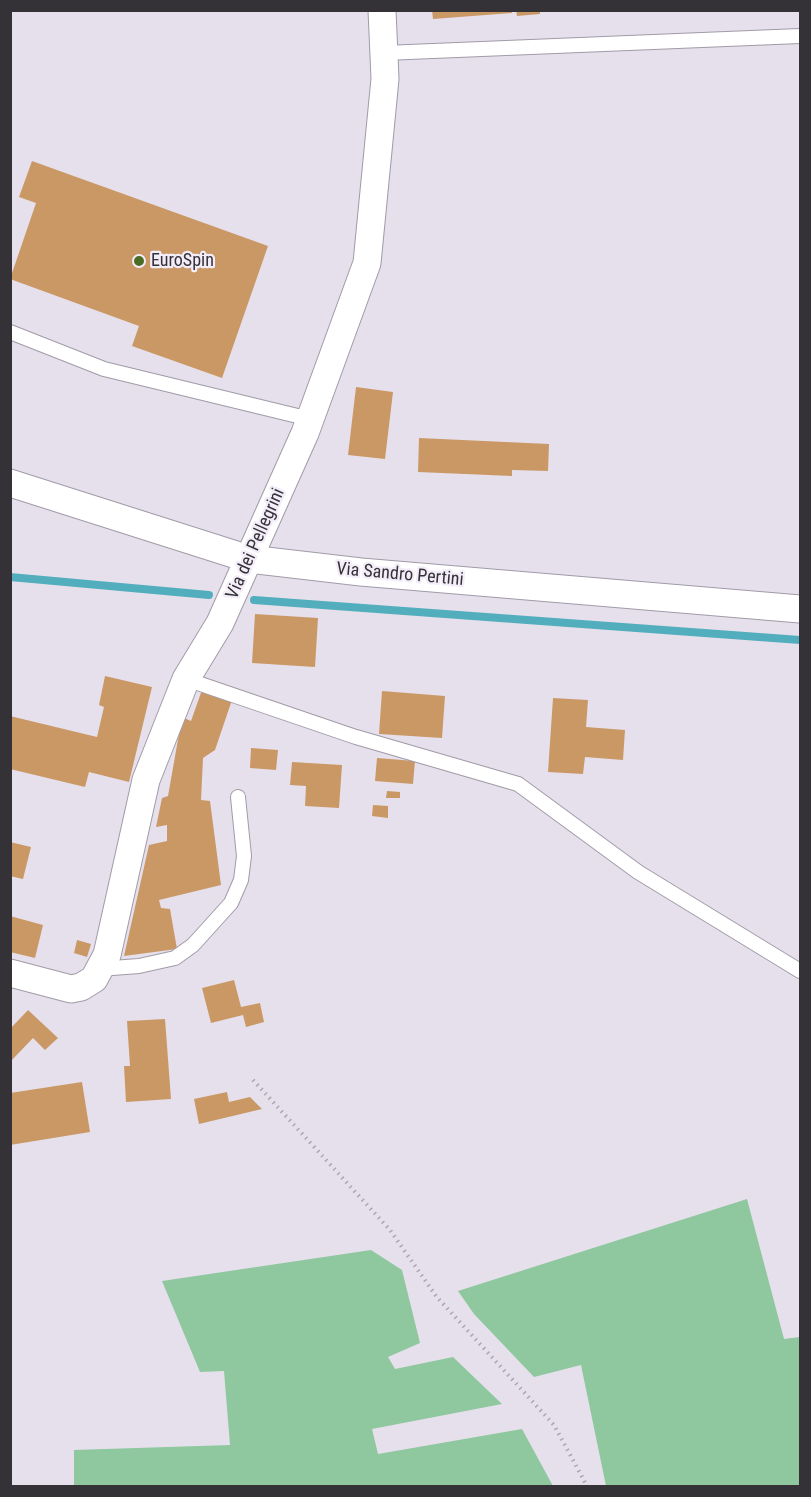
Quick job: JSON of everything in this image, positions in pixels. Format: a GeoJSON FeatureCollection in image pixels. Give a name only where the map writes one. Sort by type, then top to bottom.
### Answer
{"type":"FeatureCollection","features":[{"type":"Feature","properties":{"kind":"street","name":"Via dei Pellegrini"},"geometry":{"type":"LineString","coordinates":[[99,969],[106,955],[146,780],[186,679],[220,622],[310,419],[367,263],[385,79],[382,10]]}},
{"type":"Feature","properties":{"kind":"street","name":"Via Sandro Pertini"},"geometry":{"type":"LineString","coordinates":[[10,483],[249,559],[361,572],[801,609]]}},
{"type":"Feature","properties":{"kind":"street"},"geometry":{"type":"LineString","coordinates":[[10,973],[71,989],[88,984],[99,969]]}},
{"type":"Feature","properties":{"kind":"lane"},"geometry":{"type":"LineString","coordinates":[[384,53],[801,36]]}},
{"type":"Feature","properties":{"kind":"lane"},"geometry":{"type":"LineString","coordinates":[[10,332],[104,369],[310,419]]}},
{"type":"Feature","properties":{"kind":"lane"},"geometry":{"type":"LineString","coordinates":[[186,679],[356,737],[518,784],[638,872],[801,971]]}},
{"type":"Feature","properties":{"kind":"lane"},"geometry":{"type":"LineString","coordinates":[[99,969],[139,966],[176,958],[193,945],[231,903],[241,880],[244,856],[238,797]]}},
{"type":"Feature","properties":{"kind":"path"},"geometry":{"type":"LineString","coordinates":[[253,1080],[390,1230],[436,1296],[554,1425],[587,1486]]}},
{"type":"Feature","properties":{"kind":"green space"},"geometry":{"type":"Polygon","coordinates":[[[747,1199],[784,1339],[800,1337],[800,1486],[606,1486],[581,1365],[534,1377],[474,1314],[458,1291],[747,1199]]]}},
{"type":"Feature","properties":{"kind":"green space"},"geometry":{"type":"Polygon","coordinates":[[[371,1250],[402,1270],[420,1343],[388,1357],[395,1369],[453,1357],[502,1404],[372,1429],[378,1454],[522,1429],[553,1486],[74,1486],[74,1450],[230,1445],[224,1371],[200,1372],[162,1281],[371,1250]]]}},
{"type":"Feature","properties":{"kind":"building"},"geometry":{"type":"Polygon","coordinates":[[[432,10],[512,10],[512,13],[433,19],[432,10]]]}},
{"type":"Feature","properties":{"kind":"building"},"geometry":{"type":"Polygon","coordinates":[[[516,10],[540,10],[540,14],[517,16],[516,10]]]}},
{"type":"Feature","properties":{"kind":"building","name":"EuroSpin"},"geometry":{"type":"Polygon","coordinates":[[[32,161],[268,246],[222,378],[132,346],[139,326],[10,279],[36,203],[19,197],[32,161]]]}},
{"type":"Feature","properties":{"kind":"building"},"geometry":{"type":"Polygon","coordinates":[[[356,387],[393,392],[385,459],[348,455],[356,387]]]}},
{"type":"Feature","properties":{"kind":"building"},"geometry":{"type":"Polygon","coordinates":[[[419,438],[549,444],[548,471],[512,470],[512,476],[418,472],[419,438]]]}},
{"type":"Feature","properties":{"kind":"building"},"geometry":{"type":"Polygon","coordinates":[[[255,614],[318,618],[315,667],[252,663],[255,614]]]}},
{"type":"Feature","properties":{"kind":"building"},"geometry":{"type":"Polygon","coordinates":[[[105,676],[152,687],[129,782],[89,772],[85,787],[10,769],[10,716],[97,737],[104,707],[99,705],[105,676]]]}},
{"type":"Feature","properties":{"kind":"building"},"geometry":{"type":"Polygon","coordinates":[[[202,690],[232,700],[215,750],[203,758],[201,800],[210,801],[221,885],[159,900],[161,908],[170,909],[177,949],[124,956],[149,845],[167,841],[167,825],[156,827],[162,798],[168,796],[182,717],[191,721],[202,690]]]}},
{"type":"Feature","properties":{"kind":"building"},"geometry":{"type":"Polygon","coordinates":[[[382,691],[445,696],[442,738],[379,734],[382,691]]]}},
{"type":"Feature","properties":{"kind":"building"},"geometry":{"type":"Polygon","coordinates":[[[553,698],[588,700],[586,727],[625,730],[623,760],[585,757],[583,774],[548,772],[553,698]]]}},
{"type":"Feature","properties":{"kind":"building"},"geometry":{"type":"Polygon","coordinates":[[[251,748],[278,750],[276,770],[250,768],[251,748]]]}},
{"type":"Feature","properties":{"kind":"building"},"geometry":{"type":"Polygon","coordinates":[[[377,758],[415,761],[413,784],[375,781],[377,758]]]}},
{"type":"Feature","properties":{"kind":"building"},"geometry":{"type":"Polygon","coordinates":[[[292,762],[342,765],[339,808],[305,806],[306,786],[290,785],[292,762]]]}},
{"type":"Feature","properties":{"kind":"building"},"geometry":{"type":"Polygon","coordinates":[[[387,791],[400,792],[400,798],[386,798],[387,791]]]}},
{"type":"Feature","properties":{"kind":"building"},"geometry":{"type":"Polygon","coordinates":[[[373,805],[388,806],[388,818],[372,816],[373,805]]]}},
{"type":"Feature","properties":{"kind":"building"},"geometry":{"type":"Polygon","coordinates":[[[10,842],[31,847],[23,879],[10,876],[10,842]]]}},
{"type":"Feature","properties":{"kind":"building"},"geometry":{"type":"Polygon","coordinates":[[[10,916],[43,925],[35,958],[10,952],[10,916]]]}},
{"type":"Feature","properties":{"kind":"building"},"geometry":{"type":"Polygon","coordinates":[[[77,940],[91,944],[87,957],[74,953],[77,940]]]}},
{"type":"Feature","properties":{"kind":"building"},"geometry":{"type":"Polygon","coordinates":[[[234,980],[241,1007],[260,1003],[264,1022],[246,1027],[243,1015],[211,1023],[202,988],[234,980]]]}},
{"type":"Feature","properties":{"kind":"building"},"geometry":{"type":"Polygon","coordinates":[[[28,1010],[58,1038],[45,1050],[33,1038],[10,1062],[10,1029],[28,1010]]]}},
{"type":"Feature","properties":{"kind":"building"},"geometry":{"type":"Polygon","coordinates":[[[165,1019],[171,1099],[126,1102],[124,1066],[130,1066],[127,1021],[165,1019]]]}},
{"type":"Feature","properties":{"kind":"building"},"geometry":{"type":"Polygon","coordinates":[[[82,1082],[90,1132],[10,1145],[10,1093],[82,1082]]]}},
{"type":"Feature","properties":{"kind":"building"},"geometry":{"type":"Polygon","coordinates":[[[227,1092],[229,1102],[250,1097],[262,1109],[199,1124],[194,1099],[227,1092]]]}},
{"type":"Feature","properties":{"kind":"waterway"},"geometry":{"type":"LineString","coordinates":[[10,577],[209,595]]}},
{"type":"Feature","properties":{"kind":"waterway"},"geometry":{"type":"LineString","coordinates":[[254,600],[800,640]]}},
{"type":"Feature","properties":{"kind":"place","name":"EuroSpin"},"geometry":{"type":"Point","coordinates":[139,261]}}]}
